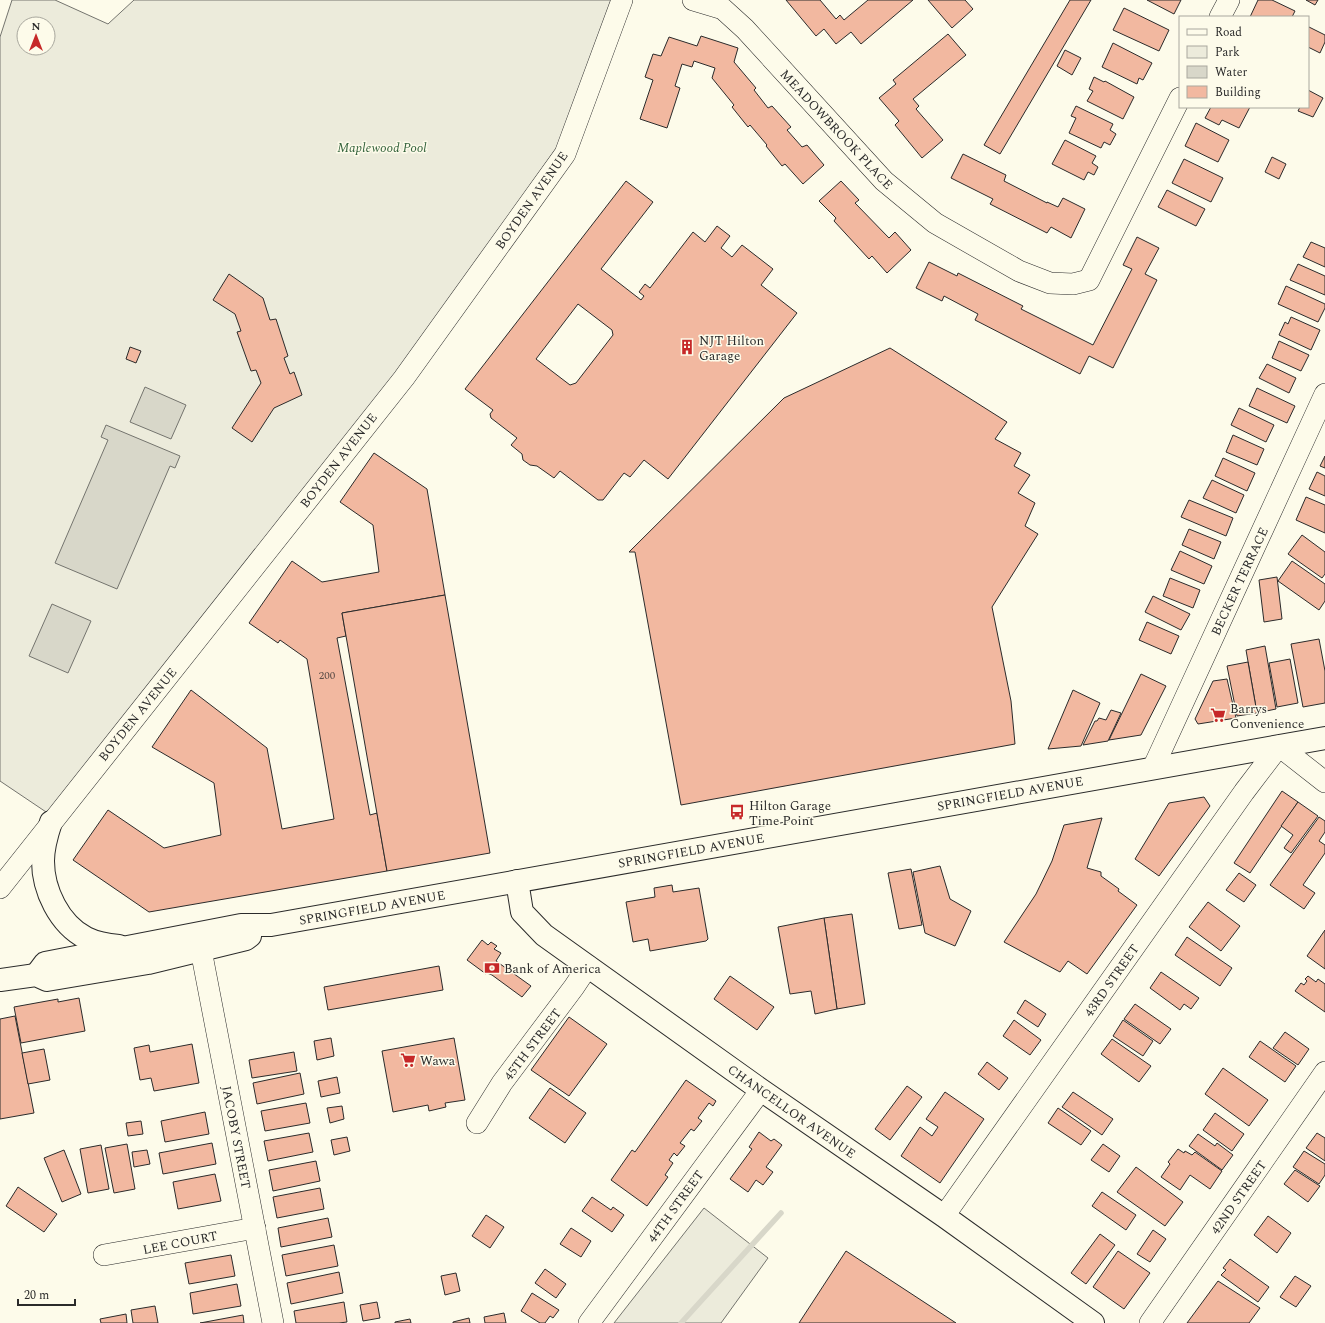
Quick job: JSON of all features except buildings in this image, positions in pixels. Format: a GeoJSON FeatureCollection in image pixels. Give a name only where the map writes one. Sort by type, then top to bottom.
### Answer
{"type":"FeatureCollection","features":[{"type":"Feature","properties":{"kind":"main road","name":"SPRINGFIELD AVENUE"},"geometry":{"type":"LineString","coordinates":[[36,975],[45,963],[241,925],[271,925],[1325,738]]}},
{"type":"Feature","properties":{"kind":"main road"},"geometry":{"type":"LineString","coordinates":[[51,822],[45,841],[43,861],[47,886],[51,899],[61,916],[74,930],[86,938],[104,944],[120,946],[144,945]]}},
{"type":"Feature","properties":{"kind":"main road","name":"CHANCELLOR AVENUE"},"geometry":{"type":"LineString","coordinates":[[516,881],[522,912],[544,935],[762,1090],[944,1216],[1093,1323]]}},
{"type":"Feature","properties":{"kind":"main road","name":"SPRINGFIELD AVENUE"},"geometry":{"type":"LineString","coordinates":[[0,980],[36,975],[48,980],[148,963],[246,939],[271,925]]}},
{"type":"Feature","properties":{"kind":"street","name":"BOYDEN AVENUE"},"geometry":{"type":"LineString","coordinates":[[0,888],[407,374],[565,154],[622,0]]}},
{"type":"Feature","properties":{"kind":"street","name":"MEADOWBROOK PLACE"},"geometry":{"type":"LineString","coordinates":[[693,0],[723,9],[745,29],[884,181],[935,223],[1019,271],[1050,283],[1073,284],[1089,280],[1179,100]]}},
{"type":"Feature","properties":{"kind":"street"},"geometry":{"type":"LineString","coordinates":[[1221,16],[1229,0]]}},
{"type":"Feature","properties":{"kind":"street","name":"BECKER TERRACE"},"geometry":{"type":"LineString","coordinates":[[1153,768],[1325,394]]}},
{"type":"Feature","properties":{"kind":"street"},"geometry":{"type":"LineString","coordinates":[[1280,746],[1325,782]]}},
{"type":"Feature","properties":{"kind":"street","name":"43RD STREET"},"geometry":{"type":"LineString","coordinates":[[944,1216],[1252,781],[1280,746]]}},
{"type":"Feature","properties":{"kind":"street","name":"JACOBY STREET"},"geometry":{"type":"LineString","coordinates":[[201,950],[273,1323]]}},
{"type":"Feature","properties":{"kind":"street","name":"45TH STREET"},"geometry":{"type":"LineString","coordinates":[[477,1123],[502,1083],[588,966]]}},
{"type":"Feature","properties":{"kind":"street","name":"42ND STREET"},"geometry":{"type":"LineString","coordinates":[[1150,1323],[1325,1072]]}},
{"type":"Feature","properties":{"kind":"street","name":"44TH STREET"},"geometry":{"type":"LineString","coordinates":[[589,1323],[762,1090]]}},
{"type":"Feature","properties":{"kind":"street","name":"LEE COURT"},"geometry":{"type":"LineString","coordinates":[[104,1256],[255,1228]]}},
{"type":"Feature","properties":{"kind":"green space","name":"Maplewood Pool"},"geometry":{"type":"Polygon","coordinates":[[[12,0],[55,0],[108,24],[134,0],[622,0],[584,109],[393,379],[55,818],[0,781],[0,37],[12,0]]]}},
{"type":"Feature","properties":{"kind":"green space"},"geometry":{"type":"Polygon","coordinates":[[[704,1208],[768,1258],[721,1323],[614,1323],[704,1208]]]}},
{"type":"Feature","properties":{"kind":"water"},"geometry":{"type":"Polygon","coordinates":[[[145,387],[186,405],[171,439],[130,422],[145,387]]]}},
{"type":"Feature","properties":{"kind":"water"},"geometry":{"type":"Polygon","coordinates":[[[106,425],[180,456],[175,468],[170,466],[117,589],[55,563],[108,440],[101,437],[106,425]]]}},
{"type":"Feature","properties":{"kind":"water"},"geometry":{"type":"Polygon","coordinates":[[[52,604],[91,621],[68,673],[29,656],[52,604]]]}},
{"type":"Feature","properties":{"kind":"waterway"},"geometry":{"type":"LineString","coordinates":[[681,1323],[781,1213]]}},
{"type":"Feature","properties":{"kind":"place","name":"NJT Hilton Garage"},"geometry":{"type":"Point","coordinates":[687,347]}},
{"type":"Feature","properties":{"kind":"place","name":"Barrys Convenience"},"geometry":{"type":"Point","coordinates":[1218,715]}},
{"type":"Feature","properties":{"kind":"place","name":"Hilton Garage Time Point"},"geometry":{"type":"Point","coordinates":[737,812]}},
{"type":"Feature","properties":{"kind":"place","name":"Bank of America"},"geometry":{"type":"Point","coordinates":[492,968]}},
{"type":"Feature","properties":{"kind":"place","name":"Wawa"},"geometry":{"type":"Point","coordinates":[408,1060]}}]}
